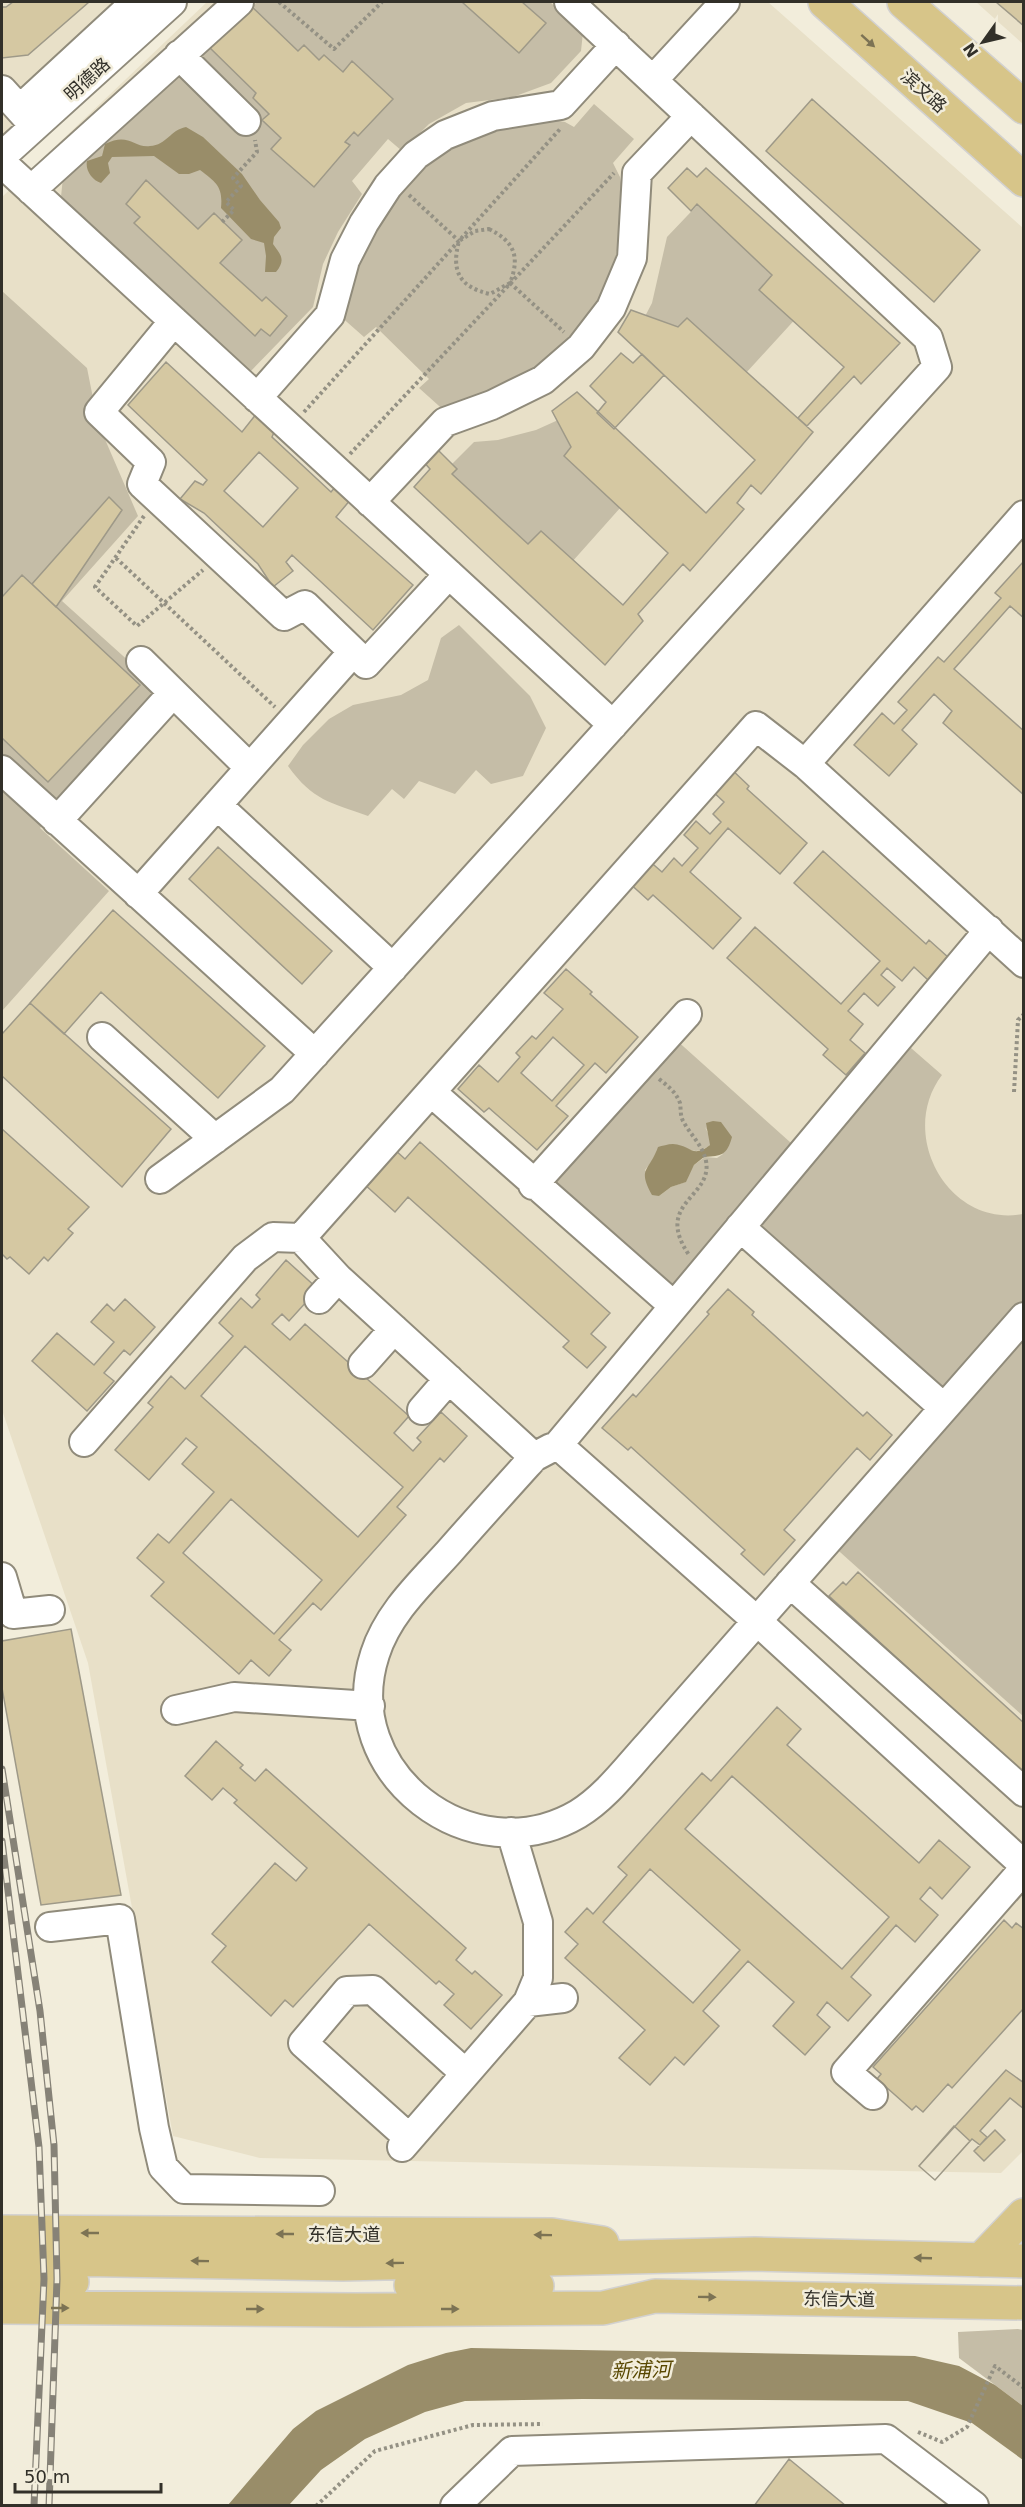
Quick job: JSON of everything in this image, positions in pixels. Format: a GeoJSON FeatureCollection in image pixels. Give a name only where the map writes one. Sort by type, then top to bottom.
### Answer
{"type":"FeatureCollection","features":[{"type":"Feature","properties":{"kind":"main road","name":"滨文路"},"geometry":{"type":"LineString","coordinates":[[825,2],[1023,180]]}},
{"type":"Feature","properties":{"kind":"main road"},"geometry":{"type":"LineString","coordinates":[[904,2],[1023,107]]}},
{"type":"Feature","properties":{"kind":"main road"},"geometry":{"type":"LineString","coordinates":[[1020,2295],[981,2260],[1023,2215]]}},
{"type":"Feature","properties":{"kind":"main road","name":"东信大道"},"geometry":{"type":"LineString","coordinates":[[2,2232],[552,2235],[684,2256]]}},
{"type":"Feature","properties":{"kind":"main road","name":"东信大道"},"geometry":{"type":"LineString","coordinates":[[2,2258],[343,2264],[754,2254],[1023,2261]]}},
{"type":"Feature","properties":{"kind":"main road","name":"东信大道"},"geometry":{"type":"LineString","coordinates":[[2,2281],[568,2286],[655,2296],[1020,2295]]}},
{"type":"Feature","properties":{"kind":"main road","name":"东信大道"},"geometry":{"type":"LineString","coordinates":[[2,2307],[355,2310],[603,2308],[655,2296]]}},
{"type":"Feature","properties":{"kind":"street"},"geometry":{"type":"LineString","coordinates":[[19,108],[136,2]]}},
{"type":"Feature","properties":{"kind":"street","name":"明德路"},"geometry":{"type":"LineString","coordinates":[[2,156],[19,108],[172,2]]}},
{"type":"Feature","properties":{"kind":"street"},"geometry":{"type":"LineString","coordinates":[[31,189],[238,2]]}},
{"type":"Feature","properties":{"kind":"street"},"geometry":{"type":"LineString","coordinates":[[160,1179],[282,1090],[937,367],[928,338],[569,2]]}},
{"type":"Feature","properties":{"kind":"street"},"geometry":{"type":"LineString","coordinates":[[652,80],[725,2]]}},
{"type":"Feature","properties":{"kind":"street"},"geometry":{"type":"LineString","coordinates":[[257,398],[330,315],[345,260],[364,222],[393,181],[416,155],[445,135],[493,116],[561,105],[615,45]]}},
{"type":"Feature","properties":{"kind":"street"},"geometry":{"type":"LineString","coordinates":[[179,55],[246,121]]}},
{"type":"Feature","properties":{"kind":"street"},"geometry":{"type":"LineString","coordinates":[[370,502],[445,422],[492,405],[543,380],[580,347],[611,308],[632,258],[636,173],[691,116]]}},
{"type":"Feature","properties":{"kind":"street"},"geometry":{"type":"LineString","coordinates":[[2,163],[613,725]]}},
{"type":"Feature","properties":{"kind":"street"},"geometry":{"type":"LineString","coordinates":[[174,321],[99,412],[151,462],[142,484],[284,616],[305,605],[366,664],[449,574]]}},
{"type":"Feature","properties":{"kind":"street"},"geometry":{"type":"LineString","coordinates":[[805,764],[1023,515]]}},
{"type":"Feature","properties":{"kind":"street"},"geometry":{"type":"LineString","coordinates":[[138,894],[353,652]]}},
{"type":"Feature","properties":{"kind":"street"},"geometry":{"type":"LineString","coordinates":[[141,662],[250,768]]}},
{"type":"Feature","properties":{"kind":"street"},"geometry":{"type":"LineString","coordinates":[[57,821],[173,693]]}},
{"type":"Feature","properties":{"kind":"street"},"geometry":{"type":"LineString","coordinates":[[301,1238],[435,1096],[756,726],[805,764],[1023,963]]}},
{"type":"Feature","properties":{"kind":"street"},"geometry":{"type":"LineString","coordinates":[[2,770],[315,1054]]}},
{"type":"Feature","properties":{"kind":"street"},"geometry":{"type":"LineString","coordinates":[[217,805],[393,968]]}},
{"type":"Feature","properties":{"kind":"street"},"geometry":{"type":"LineString","coordinates":[[989,930],[674,1306],[546,1451],[392,1619],[374,1656],[370,1676],[370,1707],[376,1737],[384,1757],[408,1790],[423,1804],[459,1824],[479,1830],[511,1832],[541,1829],[560,1823],[595,1801],[757,1621],[1023,1317]]}},
{"type":"Feature","properties":{"kind":"street"},"geometry":{"type":"LineString","coordinates":[[533,1185],[687,1014]]}},
{"type":"Feature","properties":{"kind":"street"},"geometry":{"type":"LineString","coordinates":[[102,1037],[215,1139]]}},
{"type":"Feature","properties":{"kind":"street"},"geometry":{"type":"LineString","coordinates":[[412,1133],[435,1096]]}},
{"type":"Feature","properties":{"kind":"street"},"geometry":{"type":"LineString","coordinates":[[435,1096],[533,1185],[674,1306]]}},
{"type":"Feature","properties":{"kind":"street"},"geometry":{"type":"LineString","coordinates":[[740,1227],[944,1408]]}},
{"type":"Feature","properties":{"kind":"street"},"geometry":{"type":"LineString","coordinates":[[84,1442],[245,1258],[273,1237],[301,1238],[339,1278],[449,1379],[546,1451],[757,1621],[1023,1867],[846,2072],[873,2096]]}},
{"type":"Feature","properties":{"kind":"street"},"geometry":{"type":"LineString","coordinates":[[319,1299],[339,1278]]}},
{"type":"Feature","properties":{"kind":"street"},"geometry":{"type":"LineString","coordinates":[[363,1364],[394,1329]]}},
{"type":"Feature","properties":{"kind":"street"},"geometry":{"type":"LineString","coordinates":[[422,1410],[449,1379]]}},
{"type":"Feature","properties":{"kind":"street"},"geometry":{"type":"LineString","coordinates":[[2,1578],[12,1614],[50,1610]]}},
{"type":"Feature","properties":{"kind":"street"},"geometry":{"type":"LineString","coordinates":[[790,1583],[1023,1792]]}},
{"type":"Feature","properties":{"kind":"street"},"geometry":{"type":"LineString","coordinates":[[176,1710],[234,1697],[370,1707]]}},
{"type":"Feature","properties":{"kind":"street"},"geometry":{"type":"LineString","coordinates":[[465,2073],[373,1990],[347,1991],[303,2043],[405,2142],[528,2002],[538,1978],[538,1922],[511,1832]]}},
{"type":"Feature","properties":{"kind":"street"},"geometry":{"type":"LineString","coordinates":[[51,1927],[120,1919],[154,2128],[163,2167],[184,2189],[320,2191]]}},
{"type":"Feature","properties":{"kind":"street"},"geometry":{"type":"LineString","coordinates":[[528,2002],[563,1998]]}},
{"type":"Feature","properties":{"kind":"street"},"geometry":{"type":"LineString","coordinates":[[455,2505],[512,2451],[886,2439],[974,2505]]}},
{"type":"Feature","properties":{"kind":"path"},"geometry":{"type":"LineString","coordinates":[[279,2],[334,49],[382,2]]}},
{"type":"Feature","properties":{"kind":"path"},"geometry":{"type":"LineString","coordinates":[[289,428],[567,122]]}},
{"type":"Feature","properties":{"kind":"path"},"geometry":{"type":"LineString","coordinates":[[335,470],[621,165]]}},
{"type":"Feature","properties":{"kind":"path"},"geometry":{"type":"LineString","coordinates":[[224,220],[234,210],[226,202],[241,186],[233,178],[243,167]]}},
{"type":"Feature","properties":{"kind":"path"},"geometry":{"type":"LineString","coordinates":[[393,181],[459,241]]}},
{"type":"Feature","properties":{"kind":"path"},"geometry":{"type":"LineString","coordinates":[[489,229],[498,233],[515,254],[516,267],[510,283],[490,294],[476,291],[463,281],[456,269],[455,256],[459,241],[475,231],[489,229]]}},
{"type":"Feature","properties":{"kind":"path"},"geometry":{"type":"LineString","coordinates":[[510,283],[580,347]]}},
{"type":"Feature","properties":{"kind":"path"},"geometry":{"type":"LineString","coordinates":[[156,497],[95,588],[137,626],[219,556]]}},
{"type":"Feature","properties":{"kind":"path"},"geometry":{"type":"LineString","coordinates":[[116,558],[291,722]]}},
{"type":"Feature","properties":{"kind":"path"},"geometry":{"type":"LineString","coordinates":[[1014,1092],[1018,1020],[1023,1014]]}},
{"type":"Feature","properties":{"kind":"path"},"geometry":{"type":"LineString","coordinates":[[637,1070],[655,1077],[672,1089],[680,1103],[682,1119],[706,1160],[706,1170],[678,1213],[677,1231],[687,1252],[703,1272]]}},
{"type":"Feature","properties":{"kind":"path"},"geometry":{"type":"LineString","coordinates":[[967,2427],[995,2366],[1023,2388]]}},
{"type":"Feature","properties":{"kind":"shaded area"},"geometry":{"type":"Polygon","coordinates":[[[2,2],[155,2],[2,142],[2,2]]]}},
{"type":"Feature","properties":{"kind":"shaded area"},"geometry":{"type":"Polygon","coordinates":[[[207,2],[768,2],[1023,228],[1024,2150],[1001,2173],[260,2158],[173,2136],[88,1663],[2,1410],[2,197],[207,2]]]}},
{"type":"Feature","properties":{"kind":"shaded area"},"geometry":{"type":"Polygon","coordinates":[[[257,2],[550,2],[583,32],[581,51],[551,83],[513,97],[466,103],[429,124],[402,151],[388,139],[352,181],[362,194],[338,232],[323,264],[313,307],[249,373],[61,197],[63,177],[257,2]]]}},
{"type":"Feature","properties":{"kind":"shaded area"},"geometry":{"type":"Polygon","coordinates":[[[976,2],[1023,2],[1023,44],[976,2]]]}},
{"type":"Feature","properties":{"kind":"shaded area"},"geometry":{"type":"Polygon","coordinates":[[[594,104],[634,139],[613,163],[620,177],[624,201],[622,229],[611,276],[592,312],[545,367],[448,414],[419,388],[429,379],[376,327],[364,337],[339,315],[368,230],[416,173],[477,130],[546,119],[565,122],[574,127],[594,104]]]}},
{"type":"Feature","properties":{"kind":"shaded area"},"geometry":{"type":"Polygon","coordinates":[[[706,196],[810,303],[724,397],[641,324],[652,303],[667,237],[706,196]]]}},
{"type":"Feature","properties":{"kind":"shaded area"},"geometry":{"type":"Polygon","coordinates":[[[2,291],[87,368],[98,423],[138,516],[62,601],[162,691],[40,828],[109,891],[2,1011],[2,291]]]}},
{"type":"Feature","properties":{"kind":"shaded area"},"geometry":{"type":"Polygon","coordinates":[[[567,416],[637,489],[555,581],[438,478],[474,442],[498,440],[536,430],[567,416]]]}},
{"type":"Feature","properties":{"kind":"shaded area"},"geometry":{"type":"Polygon","coordinates":[[[459,625],[530,696],[546,728],[523,776],[491,784],[476,770],[455,794],[419,781],[404,799],[392,789],[368,816],[323,799],[297,778],[288,766],[303,745],[329,719],[353,705],[401,695],[428,680],[441,638],[459,625]]]}},
{"type":"Feature","properties":{"kind":"shaded area"},"geometry":{"type":"Polygon","coordinates":[[[674,1038],[800,1151],[670,1296],[544,1183],[674,1038]],[[705,1127],[710,1137],[710,1145],[696,1151],[682,1147],[655,1157],[645,1170],[659,1196],[671,1187],[685,1182],[694,1165],[705,1157],[717,1158],[723,1154],[705,1127]]]}},
{"type":"Feature","properties":{"kind":"shaded area"},"geometry":{"type":"Polygon","coordinates":[[[911,1048],[942,1075],[929,1098],[925,1124],[928,1149],[938,1172],[953,1192],[972,1206],[996,1214],[1023,1214],[1023,1309],[947,1395],[755,1223],[911,1048]]]}},
{"type":"Feature","properties":{"kind":"shaded area"},"geometry":{"type":"Polygon","coordinates":[[[1023,1328],[1023,1716],[831,1544],[1023,1328]]]}},
{"type":"Feature","properties":{"kind":"shaded area"},"geometry":{"type":"Polygon","coordinates":[[[1023,2330],[1023,2406],[959,2358],[958,2332],[1023,2330]]]}},
{"type":"Feature","properties":{"kind":"water"},"geometry":{"type":"Polygon","coordinates":[[[186,127],[203,137],[242,174],[279,222],[281,228],[274,237],[273,244],[282,261],[276,272],[265,272],[264,243],[251,239],[221,208],[218,186],[200,170],[189,174],[179,174],[154,156],[112,157],[108,163],[110,173],[101,183],[95,180],[88,171],[87,161],[102,156],[105,144],[125,140],[144,146],[156,145],[186,127]]]}},
{"type":"Feature","properties":{"kind":"water"},"geometry":{"type":"Polygon","coordinates":[[[721,1122],[732,1137],[726,1151],[719,1155],[704,1157],[694,1165],[686,1182],[671,1187],[659,1196],[652,1195],[645,1175],[658,1147],[673,1144],[695,1151],[704,1149],[710,1145],[706,1123],[721,1122]]]}},
{"type":"Feature","properties":{"kind":"water","name":"新浦河"},"geometry":{"type":"Polygon","coordinates":[[[471,2348],[915,2356],[959,2366],[995,2385],[1023,2406],[1023,2460],[972,2423],[908,2401],[583,2399],[465,2401],[425,2412],[365,2439],[321,2470],[289,2505],[228,2505],[293,2429],[316,2411],[408,2365],[471,2348]]]}},
{"type":"Feature","properties":{"kind":"building"},"geometry":{"type":"Polygon","coordinates":[[[13,2],[89,2],[28,55],[2,58],[2,7],[13,2]]]}},
{"type":"Feature","properties":{"kind":"building"},"geometry":{"type":"Polygon","coordinates":[[[462,2],[522,2],[546,23],[519,53],[462,2]]]}},
{"type":"Feature","properties":{"kind":"building"},"geometry":{"type":"Polygon","coordinates":[[[996,2],[1024,2],[1024,26],[996,2]]]}},
{"type":"Feature","properties":{"kind":"building"},"geometry":{"type":"Polygon","coordinates":[[[248,3],[298,51],[304,45],[319,60],[324,55],[343,72],[352,61],[393,99],[358,136],[354,132],[345,142],[350,145],[314,187],[271,149],[281,138],[262,120],[269,114],[253,98],[256,93],[208,46],[248,3]]]}},
{"type":"Feature","properties":{"kind":"building"},"geometry":{"type":"Polygon","coordinates":[[[812,99],[980,250],[934,302],[766,151],[812,99]]]}},
{"type":"Feature","properties":{"kind":"building"},"geometry":{"type":"Polygon","coordinates":[[[687,168],[697,177],[706,168],[900,343],[861,384],[854,376],[807,426],[798,418],[844,367],[759,290],[772,275],[697,204],[691,211],[668,188],[687,168]]]}},
{"type":"Feature","properties":{"kind":"building"},"geometry":{"type":"Polygon","coordinates":[[[146,180],[198,229],[214,213],[242,240],[220,263],[262,301],[266,297],[287,316],[270,336],[261,329],[255,336],[134,223],[140,217],[126,204],[146,180]]]}},
{"type":"Feature","properties":{"kind":"building"},"geometry":{"type":"Polygon","coordinates":[[[631,310],[678,327],[687,318],[813,432],[761,494],[751,485],[737,503],[744,509],[690,571],[683,564],[638,614],[643,621],[605,665],[414,487],[430,469],[422,460],[434,446],[457,469],[452,474],[528,544],[541,531],[623,605],[668,553],[564,456],[571,447],[552,411],[577,392],[706,513],[755,460],[618,332],[631,310]]]}},
{"type":"Feature","properties":{"kind":"building"},"geometry":{"type":"Polygon","coordinates":[[[621,353],[633,363],[642,354],[664,375],[614,429],[597,413],[606,402],[590,386],[621,353]]]}},
{"type":"Feature","properties":{"kind":"building"},"geometry":{"type":"Polygon","coordinates":[[[166,362],[242,432],[257,413],[275,430],[272,437],[331,492],[337,485],[351,499],[336,517],[413,585],[373,630],[292,555],[286,562],[293,571],[273,587],[258,564],[204,513],[180,499],[195,481],[203,485],[207,480],[128,405],[166,362]]]}},
{"type":"Feature","properties":{"kind":"building"},"geometry":{"type":"Polygon","coordinates":[[[259,452],[298,488],[263,527],[224,491],[259,452]]]}},
{"type":"Feature","properties":{"kind":"building"},"geometry":{"type":"Polygon","coordinates":[[[109,497],[122,510],[56,607],[32,584],[109,497]]]}},
{"type":"Feature","properties":{"kind":"building"},"geometry":{"type":"Polygon","coordinates":[[[1024,561],[1024,618],[1010,606],[954,669],[1024,731],[1024,795],[943,723],[952,711],[934,694],[902,730],[917,744],[889,776],[854,745],[882,713],[894,724],[907,710],[898,702],[938,657],[944,662],[1001,598],[995,593],[1024,561]]]}},
{"type":"Feature","properties":{"kind":"building"},"geometry":{"type":"Polygon","coordinates":[[[22,575],[140,685],[48,782],[2,738],[2,597],[22,575]]]}},
{"type":"Feature","properties":{"kind":"building"},"geometry":{"type":"Polygon","coordinates":[[[728,766],[749,786],[747,789],[807,843],[780,874],[728,828],[690,872],[741,918],[713,949],[653,895],[648,900],[627,881],[647,859],[662,872],[674,858],[682,866],[698,848],[684,835],[696,821],[710,834],[721,822],[713,814],[724,802],[709,788],[728,766]]]}},
{"type":"Feature","properties":{"kind":"building"},"geometry":{"type":"Polygon","coordinates":[[[218,847],[332,951],[302,984],[189,879],[218,847]]]}},
{"type":"Feature","properties":{"kind":"building"},"geometry":{"type":"Polygon","coordinates":[[[823,851],[926,944],[929,940],[949,958],[928,980],[914,967],[902,981],[887,968],[881,975],[895,987],[878,1006],[864,993],[848,1011],[863,1024],[850,1040],[865,1053],[846,1075],[823,1055],[828,1049],[727,958],[755,927],[841,1004],[880,961],[794,883],[823,851]]]}},
{"type":"Feature","properties":{"kind":"building"},"geometry":{"type":"Polygon","coordinates":[[[113,910],[265,1046],[218,1098],[101,992],[64,1034],[30,1003],[113,910]]]}},
{"type":"Feature","properties":{"kind":"building"},"geometry":{"type":"Polygon","coordinates":[[[566,969],[638,1037],[606,1073],[595,1063],[556,1106],[568,1116],[537,1150],[489,1108],[484,1112],[458,1089],[479,1065],[498,1082],[520,1057],[516,1053],[532,1036],[536,1039],[563,1009],[544,993],[566,969]],[[553,1037],[521,1073],[552,1101],[584,1065],[553,1037]]]}},
{"type":"Feature","properties":{"kind":"building"},"geometry":{"type":"Polygon","coordinates":[[[30,1003],[171,1129],[122,1187],[2,1076],[2,1034],[30,1003]]]}},
{"type":"Feature","properties":{"kind":"building"},"geometry":{"type":"Polygon","coordinates":[[[2,1129],[89,1207],[68,1229],[73,1233],[48,1261],[44,1257],[29,1274],[10,1257],[7,1259],[2,1254],[2,1129]]]}},
{"type":"Feature","properties":{"kind":"building"},"geometry":{"type":"Polygon","coordinates":[[[420,1142],[610,1313],[591,1334],[606,1347],[587,1368],[563,1347],[569,1341],[408,1197],[395,1212],[363,1183],[394,1149],[405,1159],[420,1142]]]}},
{"type":"Feature","properties":{"kind":"building"},"geometry":{"type":"Polygon","coordinates":[[[286,1260],[318,1289],[289,1321],[282,1314],[272,1324],[290,1340],[305,1324],[409,1416],[394,1433],[413,1451],[421,1442],[417,1438],[441,1412],[467,1436],[444,1462],[440,1458],[397,1507],[406,1515],[321,1610],[313,1603],[279,1640],[291,1650],[269,1676],[251,1660],[239,1674],[151,1596],[164,1582],[137,1558],[158,1534],[169,1543],[214,1492],[182,1464],[197,1447],[186,1438],[149,1480],[115,1450],[153,1407],[148,1403],[171,1376],[185,1389],[233,1336],[219,1323],[241,1298],[252,1308],[260,1299],[256,1295],[286,1260]],[[245,1346],[201,1396],[358,1537],[403,1487],[245,1346]],[[231,1499],[183,1553],[274,1634],[322,1580],[231,1499]]]}},
{"type":"Feature","properties":{"kind":"building"},"geometry":{"type":"Polygon","coordinates":[[[728,1289],[754,1312],[752,1315],[863,1416],[867,1412],[892,1435],[870,1460],[857,1448],[784,1530],[795,1540],[764,1575],[741,1554],[745,1550],[631,1447],[628,1450],[602,1428],[633,1394],[636,1397],[728,1289]]]}},
{"type":"Feature","properties":{"kind":"building"},"geometry":{"type":"Polygon","coordinates":[[[125,1299],[155,1327],[130,1355],[124,1350],[104,1373],[114,1381],[87,1411],[32,1361],[57,1333],[94,1365],[114,1342],[91,1322],[107,1304],[114,1311],[125,1299]]]}},
{"type":"Feature","properties":{"kind":"building"},"geometry":{"type":"Polygon","coordinates":[[[858,1572],[1024,1723],[1024,1768],[1021,1771],[829,1596],[843,1582],[846,1585],[858,1572]]]}},
{"type":"Feature","properties":{"kind":"building"},"geometry":{"type":"Polygon","coordinates":[[[71,1629],[121,1895],[41,1905],[2,1688],[2,1641],[71,1629]]]}},
{"type":"Feature","properties":{"kind":"building"},"geometry":{"type":"Polygon","coordinates":[[[777,1707],[801,1729],[787,1745],[919,1863],[939,1840],[970,1867],[942,1899],[930,1887],[920,1899],[938,1915],[915,1942],[896,1925],[851,1977],[871,1995],[848,2021],[827,2002],[817,2015],[830,2027],[805,2055],[773,2026],[794,2002],[748,1961],[703,2011],[719,2026],[684,2065],[675,2057],[650,2085],[619,2058],[645,2030],[565,1958],[578,1944],[565,1932],[587,1908],[593,1914],[627,1875],[618,1867],[702,1773],[711,1781],[777,1707]],[[732,1776],[685,1829],[842,1969],[889,1917],[732,1776]],[[650,1869],[603,1922],[693,2003],[740,1950],[650,1869]]]}},
{"type":"Feature","properties":{"kind":"building"},"geometry":{"type":"Polygon","coordinates":[[[216,1741],[243,1765],[240,1768],[255,1781],[266,1769],[466,1948],[456,1960],[472,1974],[475,1971],[502,1995],[471,2029],[444,2005],[454,1994],[439,1981],[436,1984],[369,1924],[293,2007],[285,2000],[271,2016],[212,1962],[226,1946],[212,1934],[275,1863],[296,1881],[307,1868],[234,1803],[237,1800],[223,1788],[212,1800],[185,1776],[216,1741]]]}},
{"type":"Feature","properties":{"kind":"building"},"geometry":{"type":"Polygon","coordinates":[[[1004,1920],[1012,1928],[1016,1923],[1024,1929],[1024,2008],[952,2088],[948,2084],[923,2112],[916,2106],[912,2110],[877,2079],[881,2074],[873,2067],[1004,1920]]]}},
{"type":"Feature","properties":{"kind":"building"},"geometry":{"type":"Polygon","coordinates":[[[1006,2070],[1024,2083],[1024,2109],[1010,2098],[980,2131],[987,2137],[980,2145],[972,2139],[935,2180],[919,2166],[1006,2070]]]}},
{"type":"Feature","properties":{"kind":"building"},"geometry":{"type":"Polygon","coordinates":[[[954,2126],[970,2141],[935,2180],[919,2166],[954,2126]]]}},
{"type":"Feature","properties":{"kind":"building"},"geometry":{"type":"Polygon","coordinates":[[[995,2130],[1005,2140],[984,2161],[974,2151],[995,2130]]]}},
{"type":"Feature","properties":{"kind":"building"},"geometry":{"type":"Polygon","coordinates":[[[789,2459],[846,2506],[754,2506],[789,2459]]]}},
{"type":"Feature","properties":{"kind":"railway"},"geometry":{"type":"LineString","coordinates":[[2,1769],[40,2011],[54,2145],[57,2279],[49,2506]]}},
{"type":"Feature","properties":{"kind":"railway"},"geometry":{"type":"LineString","coordinates":[[2,1841],[39,2147],[44,2279],[34,2506]]}}]}
